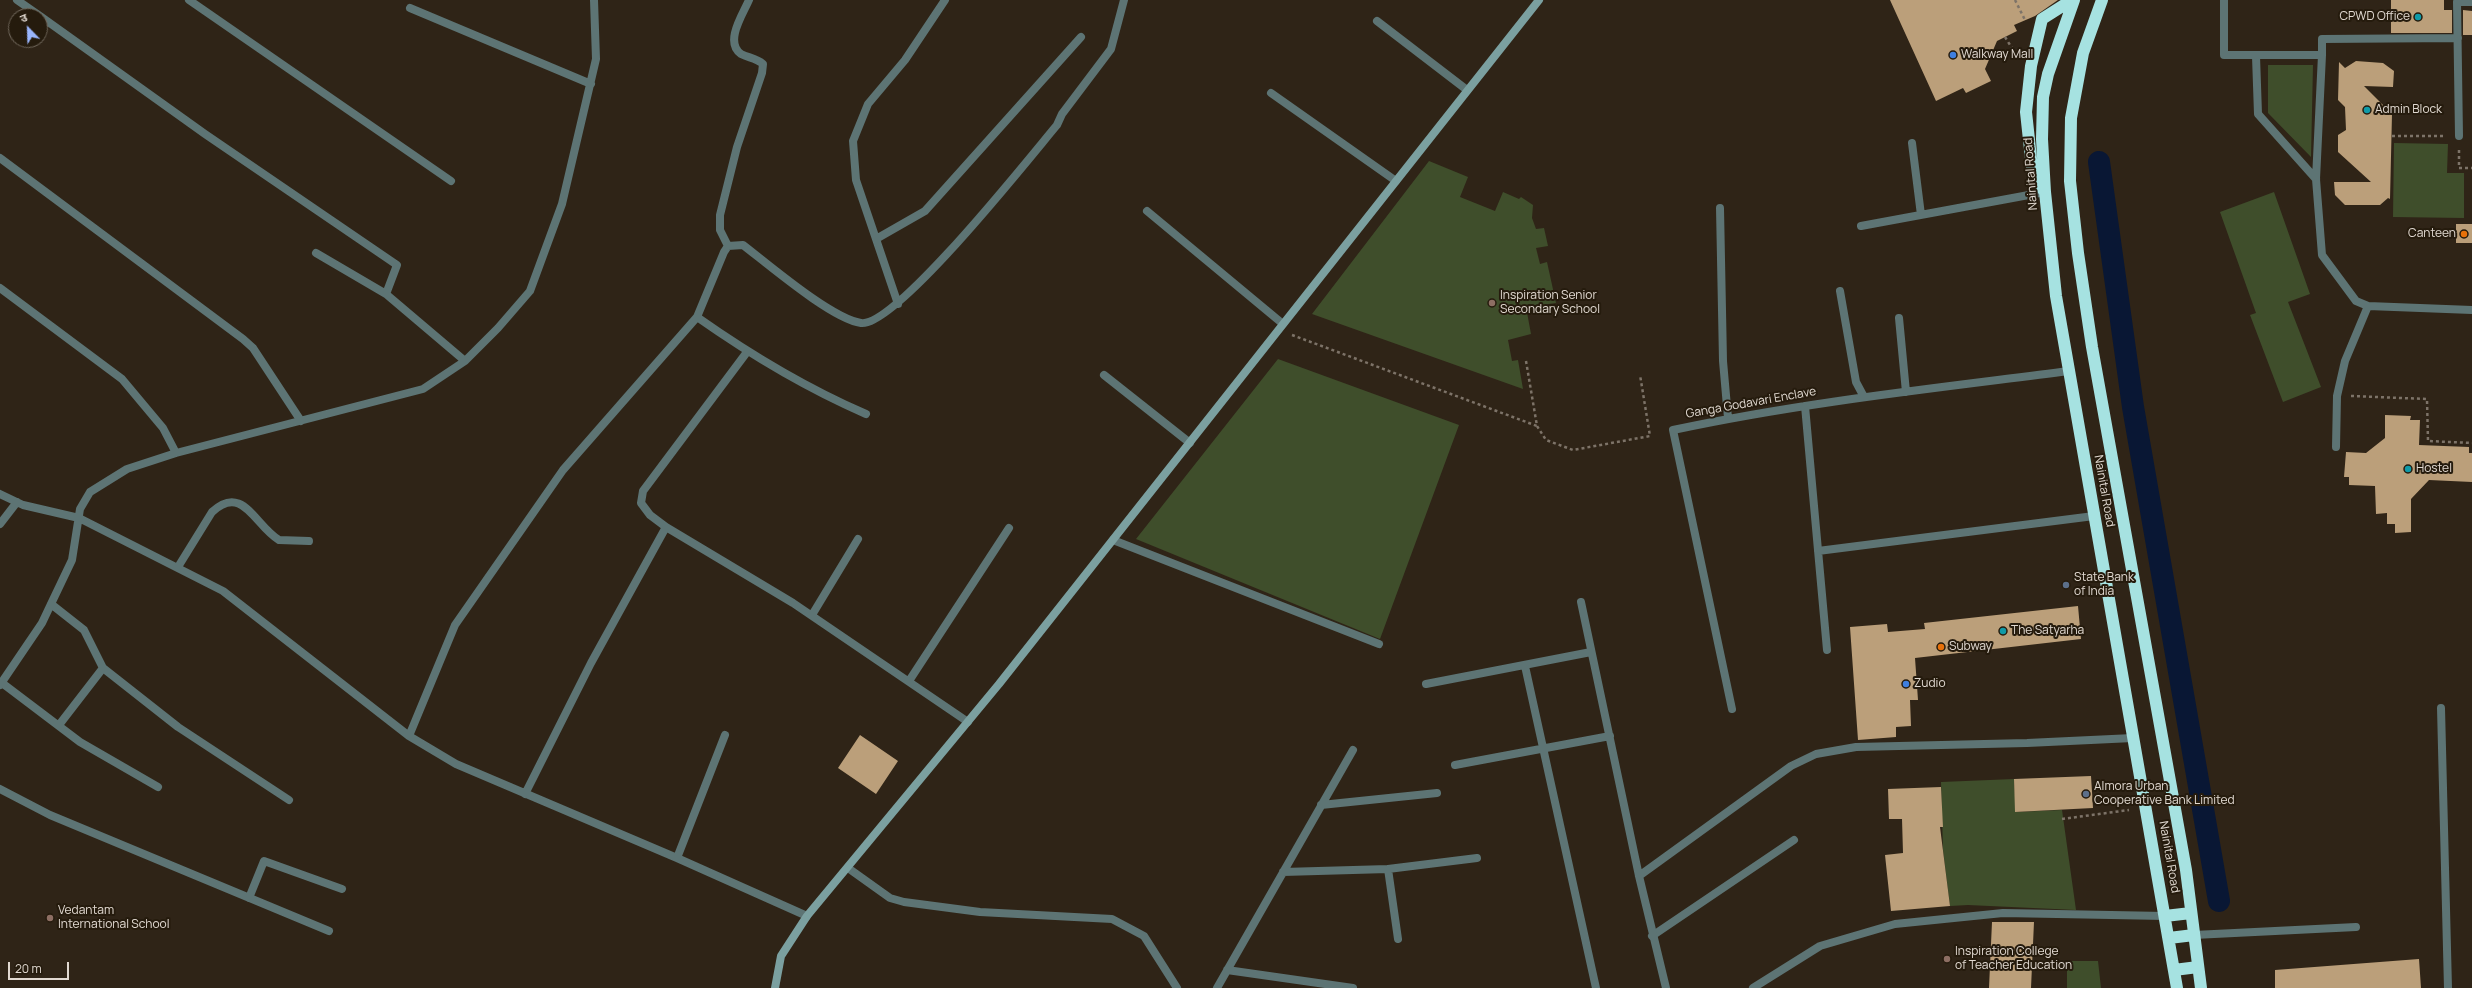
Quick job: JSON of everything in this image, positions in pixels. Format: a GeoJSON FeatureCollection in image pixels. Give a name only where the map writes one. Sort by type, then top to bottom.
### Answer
{"type":"FeatureCollection","features":[{"type":"Feature","properties":{"kind":"highway","name":"Nainital Road"},"geometry":{"type":"LineString","coordinates":[[2073,0],[2048,74],[2043,97],[2042,139],[2045,192],[2056,296],[2177,988]]}},
{"type":"Feature","properties":{"kind":"highway"},"geometry":{"type":"LineString","coordinates":[[2045,192],[2033,177],[2026,112],[2031,66],[2042,19],[2073,0]]}},
{"type":"Feature","properties":{"kind":"highway","name":"Nainital Road"},"geometry":{"type":"LineString","coordinates":[[2102,0],[2083,53],[2071,118],[2070,181],[2078,253],[2092,348],[2152,681],[2191,913],[2201,988]]}},
{"type":"Feature","properties":{"kind":"highway"},"geometry":{"type":"LineString","coordinates":[[2165,916],[2191,913]]}},
{"type":"Feature","properties":{"kind":"highway"},"geometry":{"type":"LineString","coordinates":[[2169,938],[2194,935]]}},
{"type":"Feature","properties":{"kind":"highway"},"geometry":{"type":"LineString","coordinates":[[2174,970],[2198,967]]}},
{"type":"Feature","properties":{"kind":"main road"},"geometry":{"type":"LineString","coordinates":[[775,988],[781,956],[807,916],[968,722],[1539,0]]}},
{"type":"Feature","properties":{"kind":"street"},"geometry":{"type":"LineString","coordinates":[[17,0],[28,8]]}},
{"type":"Feature","properties":{"kind":"street"},"geometry":{"type":"LineString","coordinates":[[189,0],[451,181]]}},
{"type":"Feature","properties":{"kind":"street"},"geometry":{"type":"LineString","coordinates":[[158,787],[80,742],[59,725],[1,684],[42,623],[72,560],[80,509],[90,492],[127,469],[176,453],[422,389],[465,361],[498,328],[530,291],[562,204],[596,59],[594,0]]}},
{"type":"Feature","properties":{"kind":"street"},"geometry":{"type":"LineString","coordinates":[[728,246],[720,230],[720,215],[737,147],[762,74],[763,64],[757,59],[741,54],[735,47],[733,39],[749,0]]}},
{"type":"Feature","properties":{"kind":"street"},"geometry":{"type":"LineString","coordinates":[[898,304],[856,180],[853,141],[868,104],[905,60],[945,0]]}},
{"type":"Feature","properties":{"kind":"street"},"geometry":{"type":"LineString","coordinates":[[728,246],[743,245],[842,318],[862,324],[879,318],[898,304],[934,268],[1057,125],[1062,114],[1111,49],[1124,0]]}},
{"type":"Feature","properties":{"kind":"street"},"geometry":{"type":"LineString","coordinates":[[2224,0],[2224,55],[2322,56]]}},
{"type":"Feature","properties":{"kind":"street"},"geometry":{"type":"LineString","coordinates":[[2459,136],[2457,2],[2472,2]]}},
{"type":"Feature","properties":{"kind":"street"},"geometry":{"type":"LineString","coordinates":[[410,8],[591,84]]}},
{"type":"Feature","properties":{"kind":"street"},"geometry":{"type":"LineString","coordinates":[[1377,21],[1467,90]]}},
{"type":"Feature","properties":{"kind":"street"},"geometry":{"type":"LineString","coordinates":[[48,22],[205,134],[398,265],[386,294]]}},
{"type":"Feature","properties":{"kind":"street"},"geometry":{"type":"LineString","coordinates":[[876,238],[924,212],[1081,36]]}},
{"type":"Feature","properties":{"kind":"street"},"geometry":{"type":"LineString","coordinates":[[2458,38],[2322,39],[2316,179],[2322,255],[2356,301],[2368,306],[2472,310]]}},
{"type":"Feature","properties":{"kind":"street"},"geometry":{"type":"LineString","coordinates":[[2256,56],[2258,114],[2316,179]]}},
{"type":"Feature","properties":{"kind":"street"},"geometry":{"type":"LineString","coordinates":[[1271,93],[1396,180]]}},
{"type":"Feature","properties":{"kind":"street"},"geometry":{"type":"LineString","coordinates":[[1912,144],[1921,215]]}},
{"type":"Feature","properties":{"kind":"street"},"geometry":{"type":"LineString","coordinates":[[0,158],[243,339],[253,348],[301,421]]}},
{"type":"Feature","properties":{"kind":"street"},"geometry":{"type":"LineString","coordinates":[[1861,226],[2045,192]]}},
{"type":"Feature","properties":{"kind":"street"},"geometry":{"type":"LineString","coordinates":[[1720,208],[1723,361],[1728,418]]}},
{"type":"Feature","properties":{"kind":"street"},"geometry":{"type":"LineString","coordinates":[[1147,211],[1281,327]]}},
{"type":"Feature","properties":{"kind":"street"},"geometry":{"type":"LineString","coordinates":[[409,736],[460,618],[563,470],[697,318],[724,252],[728,246]]}},
{"type":"Feature","properties":{"kind":"street"},"geometry":{"type":"LineString","coordinates":[[316,253],[386,294],[465,361]]}},
{"type":"Feature","properties":{"kind":"street"},"geometry":{"type":"LineString","coordinates":[[0,288],[122,379],[163,428],[176,453]]}},
{"type":"Feature","properties":{"kind":"street"},"geometry":{"type":"LineString","coordinates":[[1840,291],[1856,382],[1864,397]]}},
{"type":"Feature","properties":{"kind":"street"},"geometry":{"type":"LineString","coordinates":[[2336,447],[2337,396],[2345,361],[2368,306]]}},
{"type":"Feature","properties":{"kind":"street"},"geometry":{"type":"LineString","coordinates":[[697,318],[747,352],[821,394],[866,414]]}},
{"type":"Feature","properties":{"kind":"street"},"geometry":{"type":"LineString","coordinates":[[1899,318],[1906,392]]}},
{"type":"Feature","properties":{"kind":"street"},"geometry":{"type":"LineString","coordinates":[[747,352],[643,491],[641,503],[650,515],[666,527],[812,615],[968,722]]}},
{"type":"Feature","properties":{"kind":"street","name":"Ganga Godavari Enclave"},"geometry":{"type":"LineString","coordinates":[[1732,709],[1673,430],[1728,418],[1864,397],[2069,372]]}},
{"type":"Feature","properties":{"kind":"street"},"geometry":{"type":"LineString","coordinates":[[1104,374],[1190,443]]}},
{"type":"Feature","properties":{"kind":"street"},"geometry":{"type":"LineString","coordinates":[[1806,406],[1827,650]]}},
{"type":"Feature","properties":{"kind":"street"},"geometry":{"type":"LineString","coordinates":[[0,494],[17,502],[79,518],[178,566],[223,591],[409,736],[456,764],[677,858],[807,916]]}},
{"type":"Feature","properties":{"kind":"street"},"geometry":{"type":"LineString","coordinates":[[178,566],[212,512],[220,505],[230,501],[238,502],[245,507],[280,540],[309,540]]}},
{"type":"Feature","properties":{"kind":"street"},"geometry":{"type":"LineString","coordinates":[[0,524],[17,502]]}},
{"type":"Feature","properties":{"kind":"street"},"geometry":{"type":"LineString","coordinates":[[1818,551],[2094,516]]}},
{"type":"Feature","properties":{"kind":"street"},"geometry":{"type":"LineString","coordinates":[[525,794],[590,663],[666,527]]}},
{"type":"Feature","properties":{"kind":"street"},"geometry":{"type":"LineString","coordinates":[[909,681],[1009,528]]}},
{"type":"Feature","properties":{"kind":"street"},"geometry":{"type":"LineString","coordinates":[[812,615],[858,539]]}},
{"type":"Feature","properties":{"kind":"street"},"geometry":{"type":"LineString","coordinates":[[1113,540],[1379,644]]}},
{"type":"Feature","properties":{"kind":"street"},"geometry":{"type":"LineString","coordinates":[[1581,602],[1638,876],[1666,988]]}},
{"type":"Feature","properties":{"kind":"street"},"geometry":{"type":"LineString","coordinates":[[51,604],[84,630],[103,668],[178,727],[289,800]]}},
{"type":"Feature","properties":{"kind":"street"},"geometry":{"type":"LineString","coordinates":[[1426,684],[1591,652]]}},
{"type":"Feature","properties":{"kind":"street"},"geometry":{"type":"LineString","coordinates":[[1525,666],[1596,988]]}},
{"type":"Feature","properties":{"kind":"street"},"geometry":{"type":"LineString","coordinates":[[59,725],[103,668]]}},
{"type":"Feature","properties":{"kind":"street"},"geometry":{"type":"LineString","coordinates":[[2441,708],[2448,988]]}},
{"type":"Feature","properties":{"kind":"street"},"geometry":{"type":"LineString","coordinates":[[677,858],[725,735]]}},
{"type":"Feature","properties":{"kind":"street"},"geometry":{"type":"LineString","coordinates":[[1455,766],[1610,736]]}},
{"type":"Feature","properties":{"kind":"street"},"geometry":{"type":"LineString","coordinates":[[1638,876],[1791,766],[1816,754],[1856,746],[2027,743],[2133,738]]}},
{"type":"Feature","properties":{"kind":"street"},"geometry":{"type":"LineString","coordinates":[[1217,988],[1353,750]]}},
{"type":"Feature","properties":{"kind":"street"},"geometry":{"type":"LineString","coordinates":[[0,789],[50,815],[329,931]]}},
{"type":"Feature","properties":{"kind":"street"},"geometry":{"type":"LineString","coordinates":[[1322,805],[1437,793]]}},
{"type":"Feature","properties":{"kind":"street"},"geometry":{"type":"LineString","coordinates":[[1652,936],[1794,840]]}},
{"type":"Feature","properties":{"kind":"street"},"geometry":{"type":"LineString","coordinates":[[1282,872],[1388,869],[1478,858]]}},
{"type":"Feature","properties":{"kind":"street"},"geometry":{"type":"LineString","coordinates":[[249,898],[264,861],[342,889]]}},
{"type":"Feature","properties":{"kind":"street"},"geometry":{"type":"LineString","coordinates":[[848,868],[890,898],[904,902],[980,912],[1112,919],[1144,936],[1177,988]]}},
{"type":"Feature","properties":{"kind":"street"},"geometry":{"type":"LineString","coordinates":[[1388,869],[1398,939]]}},
{"type":"Feature","properties":{"kind":"street"},"geometry":{"type":"LineString","coordinates":[[1753,988],[1820,946],[1895,924],[2003,913],[2165,916]]}},
{"type":"Feature","properties":{"kind":"street"},"geometry":{"type":"LineString","coordinates":[[2194,935],[2356,927]]}},
{"type":"Feature","properties":{"kind":"street"},"geometry":{"type":"LineString","coordinates":[[1227,970],[1353,988]]}},
{"type":"Feature","properties":{"kind":"path"},"geometry":{"type":"LineString","coordinates":[[2392,136],[2459,136],[2459,168],[2472,168]]}},
{"type":"Feature","properties":{"kind":"path"},"geometry":{"type":"LineString","coordinates":[[1281,327],[1537,426]]}},
{"type":"Feature","properties":{"kind":"path"},"geometry":{"type":"LineString","coordinates":[[1526,361],[1537,426],[1546,440],[1573,450],[1650,436],[1640,376]]}},
{"type":"Feature","properties":{"kind":"path"},"geometry":{"type":"LineString","coordinates":[[2337,396],[2427,399],[2428,441],[2472,443]]}},
{"type":"Feature","properties":{"kind":"path"},"geometry":{"type":"LineString","coordinates":[[2062,819],[2145,808]]}},
{"type":"Feature","properties":{"kind":"green space"},"geometry":{"type":"Polygon","coordinates":[[[2268,65],[2313,65],[2311,157],[2268,113],[2268,65]]]}},
{"type":"Feature","properties":{"kind":"green space"},"geometry":{"type":"Polygon","coordinates":[[[2394,143],[2448,144],[2447,173],[2464,173],[2464,218],[2393,217],[2394,143]]]}},
{"type":"Feature","properties":{"kind":"green space"},"geometry":{"type":"Polygon","coordinates":[[[1429,161],[1468,177],[1460,197],[1495,211],[1503,192],[1519,199],[1521,197],[1533,205],[1532,218],[1536,229],[1544,228],[1548,246],[1536,248],[1540,264],[1547,262],[1556,303],[1526,307],[1531,334],[1508,340],[1512,361],[1518,360],[1523,389],[1312,314],[1429,161]]]}},
{"type":"Feature","properties":{"kind":"green space"},"geometry":{"type":"Polygon","coordinates":[[[2274,192],[2310,294],[2288,302],[2321,387],[2283,402],[2250,315],[2256,313],[2220,212],[2274,192]]]}},
{"type":"Feature","properties":{"kind":"green space"},"geometry":{"type":"Polygon","coordinates":[[[1278,359],[1459,425],[1380,639],[1136,539],[1278,359]]]}},
{"type":"Feature","properties":{"kind":"green space"},"geometry":{"type":"Polygon","coordinates":[[[2014,779],[2016,812],[2062,810],[2076,910],[1968,905],[1950,906],[1943,850],[1941,782],[2014,779]]]}},
{"type":"Feature","properties":{"kind":"green space"},"geometry":{"type":"Polygon","coordinates":[[[2067,961],[2098,961],[2101,988],[2067,988],[2067,961]]]}},
{"type":"Feature","properties":{"kind":"building","name":"Walkway Mall"},"geometry":{"type":"Polygon","coordinates":[[[1890,0],[2058,0],[2035,16],[2014,25],[2017,31],[1997,41],[1985,69],[1991,81],[1966,93],[1963,88],[1936,101],[1890,0]]]}},
{"type":"Feature","properties":{"kind":"building","name":"CPWD Office"},"geometry":{"type":"Polygon","coordinates":[[[2391,0],[2444,0],[2444,10],[2452,10],[2452,33],[2391,33],[2391,0]]]}},
{"type":"Feature","properties":{"kind":"building"},"geometry":{"type":"Polygon","coordinates":[[[2463,10],[2472,11],[2472,35],[2463,35],[2463,10]]]}},
{"type":"Feature","properties":{"kind":"building","name":"Admin Block"},"geometry":{"type":"Polygon","coordinates":[[[2356,61],[2383,63],[2394,71],[2393,87],[2364,86],[2392,114],[2390,199],[2388,198],[2380,205],[2345,205],[2335,195],[2334,182],[2371,182],[2338,152],[2338,135],[2346,130],[2345,107],[2338,100],[2339,62],[2345,68],[2356,61]]]}},
{"type":"Feature","properties":{"kind":"building","name":"Canteen"},"geometry":{"type":"Polygon","coordinates":[[[2456,224],[2472,224],[2472,243],[2456,243],[2456,224]]]}},
{"type":"Feature","properties":{"kind":"building","name":"Hostel"},"geometry":{"type":"Polygon","coordinates":[[[2385,415],[2411,416],[2410,420],[2420,420],[2419,445],[2469,447],[2469,453],[2472,453],[2472,482],[2429,480],[2411,499],[2411,532],[2395,533],[2395,524],[2387,524],[2387,513],[2376,514],[2375,486],[2349,485],[2349,477],[2344,477],[2346,452],[2366,453],[2385,438],[2385,415]]]}},
{"type":"Feature","properties":{"kind":"building"},"geometry":{"type":"Polygon","coordinates":[[[2078,606],[2081,639],[1915,658],[1918,700],[1910,700],[1911,726],[1896,727],[1896,737],[1858,740],[1850,627],[1887,624],[1888,632],[1925,629],[1924,623],[2078,606]]]}},
{"type":"Feature","properties":{"kind":"building"},"geometry":{"type":"Polygon","coordinates":[[[860,735],[898,761],[876,794],[838,768],[860,735]]]}},
{"type":"Feature","properties":{"kind":"building"},"geometry":{"type":"Polygon","coordinates":[[[2091,776],[2093,808],[2015,812],[2014,779],[2091,776]]]}},
{"type":"Feature","properties":{"kind":"building"},"geometry":{"type":"Polygon","coordinates":[[[1941,787],[1943,827],[1940,827],[1950,906],[1891,911],[1885,855],[1903,853],[1902,819],[1889,819],[1888,789],[1941,787]]]}},
{"type":"Feature","properties":{"kind":"building"},"geometry":{"type":"Polygon","coordinates":[[[1992,922],[2034,922],[2031,988],[1989,988],[1992,922]]]}},
{"type":"Feature","properties":{"kind":"building"},"geometry":{"type":"Polygon","coordinates":[[[2419,959],[2421,988],[2275,988],[2275,970],[2419,959]]]}},
{"type":"Feature","properties":{"kind":"waterway"},"geometry":{"type":"LineString","coordinates":[[2099,162],[2133,407],[2219,901]]}},
{"type":"Feature","properties":{"kind":"place","name":"CPWD Office"},"geometry":{"type":"Point","coordinates":[2418,17]}},
{"type":"Feature","properties":{"kind":"place","name":"Walkway Mall"},"geometry":{"type":"Point","coordinates":[1953,55]}},
{"type":"Feature","properties":{"kind":"place","name":"Admin Block"},"geometry":{"type":"Point","coordinates":[2367,110]}},
{"type":"Feature","properties":{"kind":"place","name":"Canteen"},"geometry":{"type":"Point","coordinates":[2464,234]}},
{"type":"Feature","properties":{"kind":"place","name":"Inspiration Senior Secondary School"},"geometry":{"type":"Point","coordinates":[1492,303]}},
{"type":"Feature","properties":{"kind":"place","name":"Hostel"},"geometry":{"type":"Point","coordinates":[2408,469]}},
{"type":"Feature","properties":{"kind":"place","name":"State Bank of India"},"geometry":{"type":"Point","coordinates":[2066,585]}},
{"type":"Feature","properties":{"kind":"place","name":"The Satyarha"},"geometry":{"type":"Point","coordinates":[2003,631]}},
{"type":"Feature","properties":{"kind":"place","name":"Subway"},"geometry":{"type":"Point","coordinates":[1941,647]}},
{"type":"Feature","properties":{"kind":"place","name":"Zudio"},"geometry":{"type":"Point","coordinates":[1906,684]}},
{"type":"Feature","properties":{"kind":"place","name":"Almora Urban Cooperative Bank Limited"},"geometry":{"type":"Point","coordinates":[2086,794]}},
{"type":"Feature","properties":{"kind":"place","name":"Vedantam International School"},"geometry":{"type":"Point","coordinates":[50,918]}},
{"type":"Feature","properties":{"kind":"place","name":"Inspiration College of Teacher Education"},"geometry":{"type":"Point","coordinates":[1947,959]}}]}
